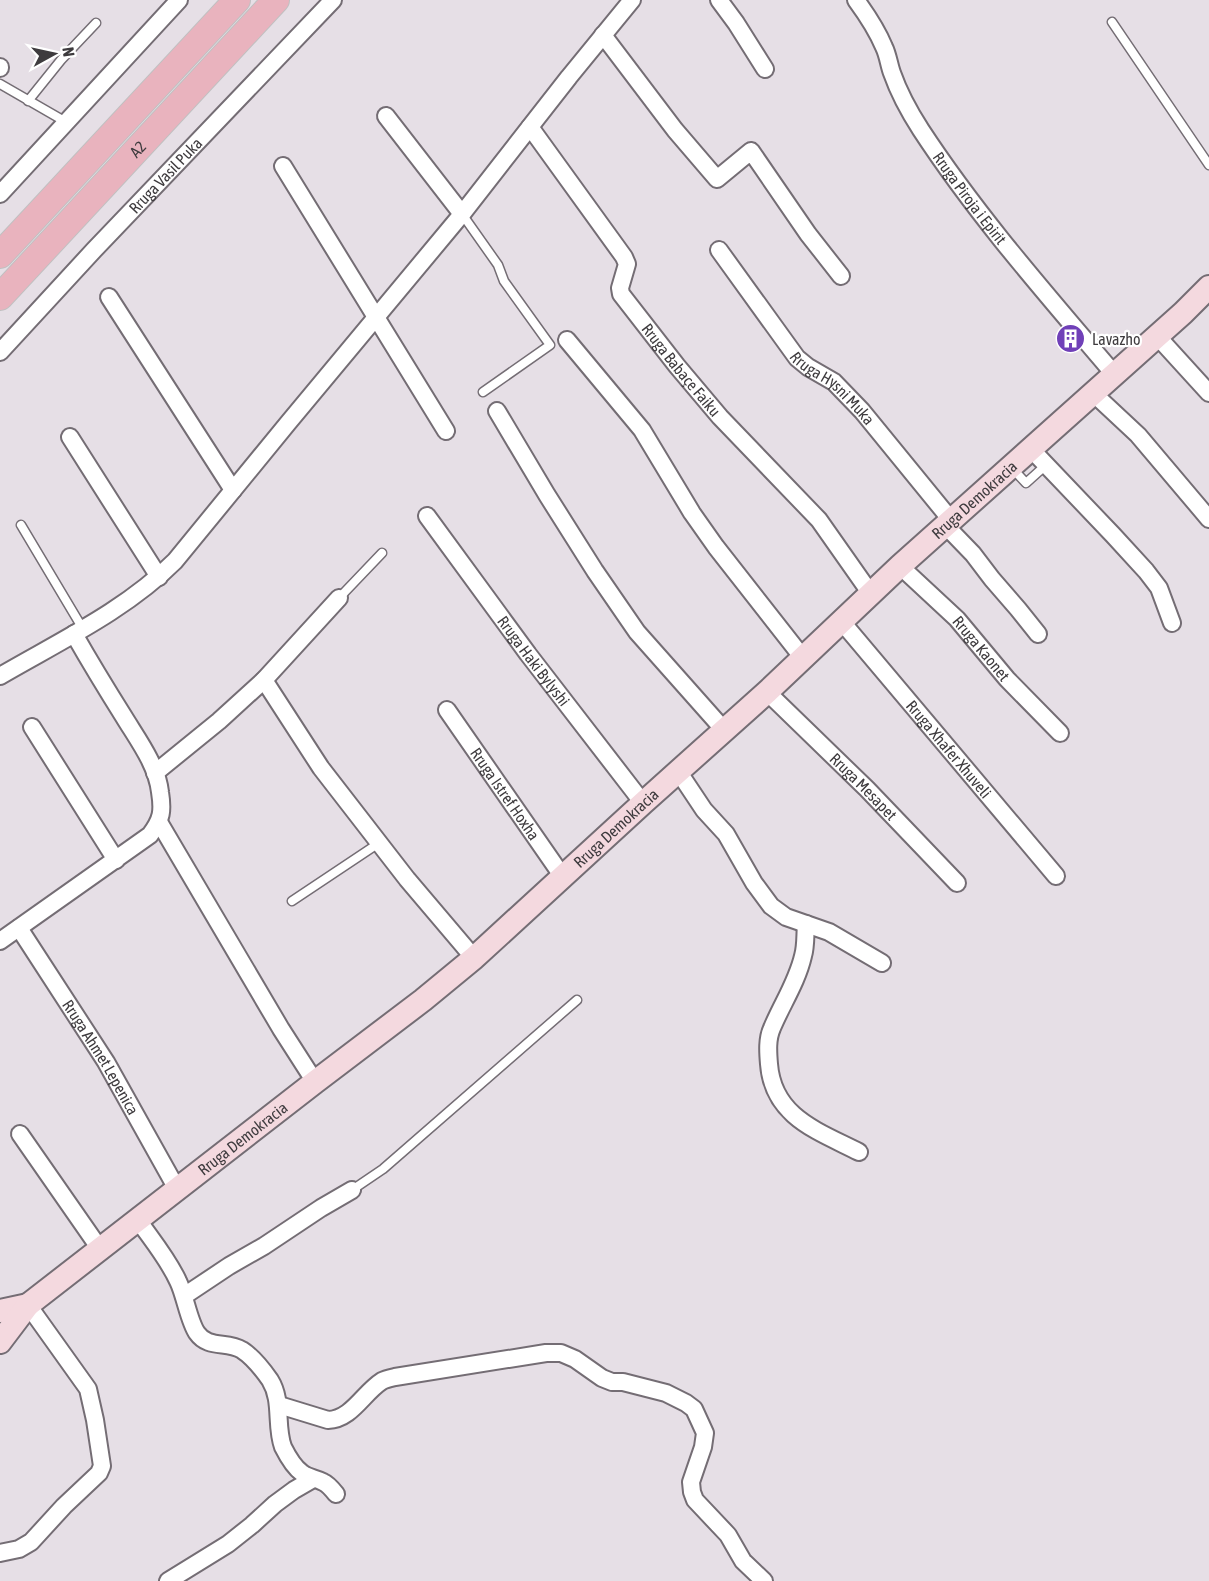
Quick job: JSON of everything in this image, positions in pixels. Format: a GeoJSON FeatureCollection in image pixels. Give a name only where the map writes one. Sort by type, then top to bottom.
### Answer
{"type":"FeatureCollection","features":[{"type":"Feature","properties":{"kind":"main road","name":"A2"},"geometry":{"type":"LineString","coordinates":[[0,255],[237,0]]}},
{"type":"Feature","properties":{"kind":"main road","name":"A2"},"geometry":{"type":"LineString","coordinates":[[0,297],[276,0]]}},
{"type":"Feature","properties":{"kind":"main road","name":"Rruga Demokracia"},"geometry":{"type":"LineString","coordinates":[[0,1342],[28,1305],[423,1000],[474,958],[767,692],[948,522],[1011,468],[1039,457],[1093,393],[1209,287]]}},
{"type":"Feature","properties":{"kind":"main road"},"geometry":{"type":"LineString","coordinates":[[0,1311],[28,1305]]}},
{"type":"Feature","properties":{"kind":"street"},"geometry":{"type":"LineString","coordinates":[[0,194],[178,0]]}},
{"type":"Feature","properties":{"kind":"street","name":"Rruga Vasil Puka"},"geometry":{"type":"LineString","coordinates":[[0,352],[94,250],[333,0]]}},
{"type":"Feature","properties":{"kind":"street"},"geometry":{"type":"LineString","coordinates":[[0,676],[78,632],[159,577],[462,214],[632,0]]}},
{"type":"Feature","properties":{"kind":"street"},"geometry":{"type":"LineString","coordinates":[[719,0],[765,69]]}},
{"type":"Feature","properties":{"kind":"street","name":"Rruga Piroja i Epirit"},"geometry":{"type":"LineString","coordinates":[[856,0],[881,39],[903,98],[920,128],[965,194],[1114,374]]}},
{"type":"Feature","properties":{"kind":"street"},"geometry":{"type":"LineString","coordinates":[[603,35],[675,130],[717,179],[751,151],[808,234],[841,276]]}},
{"type":"Feature","properties":{"kind":"street"},"geometry":{"type":"LineString","coordinates":[[386,116],[462,214]]}},
{"type":"Feature","properties":{"kind":"street","name":"Rruga Babaçe Faiku"},"geometry":{"type":"LineString","coordinates":[[530,127],[624,257],[627,264],[620,288],[621,294],[720,417],[819,520],[871,594]]}},
{"type":"Feature","properties":{"kind":"street"},"geometry":{"type":"LineString","coordinates":[[283,166],[446,431]]}},
{"type":"Feature","properties":{"kind":"street","name":"Rruga Hysni Muka"},"geometry":{"type":"LineString","coordinates":[[719,250],[797,358],[808,368],[834,382],[862,411],[973,555],[1038,634]]}},
{"type":"Feature","properties":{"kind":"street"},"geometry":{"type":"LineString","coordinates":[[109,297],[233,490]]}},
{"type":"Feature","properties":{"kind":"street"},"geometry":{"type":"LineString","coordinates":[[1157,336],[1209,393]]}},
{"type":"Feature","properties":{"kind":"street"},"geometry":{"type":"LineString","coordinates":[[567,340],[642,430],[692,513],[716,547],[803,658]]}},
{"type":"Feature","properties":{"kind":"street"},"geometry":{"type":"LineString","coordinates":[[1093,393],[1138,435],[1209,519]]}},
{"type":"Feature","properties":{"kind":"street"},"geometry":{"type":"LineString","coordinates":[[497,411],[547,495],[636,632],[724,730]]}},
{"type":"Feature","properties":{"kind":"street"},"geometry":{"type":"LineString","coordinates":[[70,437],[159,577]]}},
{"type":"Feature","properties":{"kind":"street"},"geometry":{"type":"LineString","coordinates":[[1039,457],[1146,571],[1159,588],[1172,624]]}},
{"type":"Feature","properties":{"kind":"street","name":"Rruga Haki Bylyshi"},"geometry":{"type":"LineString","coordinates":[[427,516],[528,654],[643,803]]}},
{"type":"Feature","properties":{"kind":"street","name":"Rruga Kaonet"},"geometry":{"type":"LineString","coordinates":[[900,567],[957,620],[1007,679],[1060,733]]}},
{"type":"Feature","properties":{"kind":"street"},"geometry":{"type":"LineString","coordinates":[[155,773],[219,721],[264,680],[339,598]]}},
{"type":"Feature","properties":{"kind":"street","name":"Rruga Xhafer Xhuveli"},"geometry":{"type":"LineString","coordinates":[[842,622],[1056,876]]}},
{"type":"Feature","properties":{"kind":"street"},"geometry":{"type":"LineString","coordinates":[[7,931],[116,860],[150,835],[159,822],[161,798],[155,773],[78,632]]}},
{"type":"Feature","properties":{"kind":"street"},"geometry":{"type":"LineString","coordinates":[[264,680],[321,768],[379,843],[474,958]]}},
{"type":"Feature","properties":{"kind":"street","name":"Rruga Mesapet"},"geometry":{"type":"LineString","coordinates":[[767,692],[867,789],[957,883]]}},
{"type":"Feature","properties":{"kind":"street","name":"Rruga Istref Hoxha"},"geometry":{"type":"LineString","coordinates":[[447,710],[562,877]]}},
{"type":"Feature","properties":{"kind":"street"},"geometry":{"type":"LineString","coordinates":[[32,727],[116,860]]}},
{"type":"Feature","properties":{"kind":"street"},"geometry":{"type":"LineString","coordinates":[[678,771],[704,810],[726,834],[754,883],[771,906],[786,917],[829,932],[882,963]]}},
{"type":"Feature","properties":{"kind":"street"},"geometry":{"type":"LineString","coordinates":[[159,822],[281,1029],[315,1082]]}},
{"type":"Feature","properties":{"kind":"street"},"geometry":{"type":"LineString","coordinates":[[806,924],[804,954],[798,975],[771,1029],[768,1050],[770,1078],[779,1097],[793,1116],[858,1152]]}},
{"type":"Feature","properties":{"kind":"street","name":"Rruga Ahmet Lepenica"},"geometry":{"type":"LineString","coordinates":[[7,931],[106,1062],[177,1189]]}},
{"type":"Feature","properties":{"kind":"street"},"geometry":{"type":"LineString","coordinates":[[20,1134],[100,1249]]}},
{"type":"Feature","properties":{"kind":"street"},"geometry":{"type":"LineString","coordinates":[[184,1296],[352,1190]]}},
{"type":"Feature","properties":{"kind":"street"},"geometry":{"type":"LineString","coordinates":[[138,1220],[170,1266],[184,1296],[196,1332],[205,1341],[242,1350],[256,1362],[277,1392],[283,1447],[301,1473],[330,1486],[336,1494]]}},
{"type":"Feature","properties":{"kind":"street"},"geometry":{"type":"LineString","coordinates":[[0,1553],[18,1549],[31,1542],[99,1473],[102,1466],[88,1389],[28,1305]]}},
{"type":"Feature","properties":{"kind":"street"},"geometry":{"type":"LineString","coordinates":[[279,1406],[328,1420],[337,1420],[345,1416],[383,1380],[502,1359],[561,1353],[575,1359],[602,1378],[666,1393],[694,1409],[705,1433],[703,1447],[691,1482],[695,1500],[728,1535],[743,1561],[764,1581]]}},
{"type":"Feature","properties":{"kind":"street"},"geometry":{"type":"LineString","coordinates":[[168,1581],[228,1544],[275,1504],[313,1479]]}},
{"type":"Feature","properties":{"kind":"lane"},"geometry":{"type":"LineString","coordinates":[[1112,22],[1209,165]]}},
{"type":"Feature","properties":{"kind":"lane"},"geometry":{"type":"LineString","coordinates":[[28,101],[96,23]]}},
{"type":"Feature","properties":{"kind":"lane"},"geometry":{"type":"LineString","coordinates":[[0,84],[66,122]]}},
{"type":"Feature","properties":{"kind":"lane"},"geometry":{"type":"LineString","coordinates":[[462,214],[498,265],[504,281],[550,345],[483,393]]}},
{"type":"Feature","properties":{"kind":"lane"},"geometry":{"type":"LineString","coordinates":[[21,525],[78,632]]}},
{"type":"Feature","properties":{"kind":"lane"},"geometry":{"type":"LineString","coordinates":[[339,598],[382,552]]}},
{"type":"Feature","properties":{"kind":"lane"},"geometry":{"type":"LineString","coordinates":[[292,901],[379,843]]}},
{"type":"Feature","properties":{"kind":"lane"},"geometry":{"type":"LineString","coordinates":[[352,1190],[383,1169],[577,1000]]}},
{"type":"Feature","properties":{"kind":"place","name":"Lavazho"},"geometry":{"type":"Point","coordinates":[1071,339]}}]}
